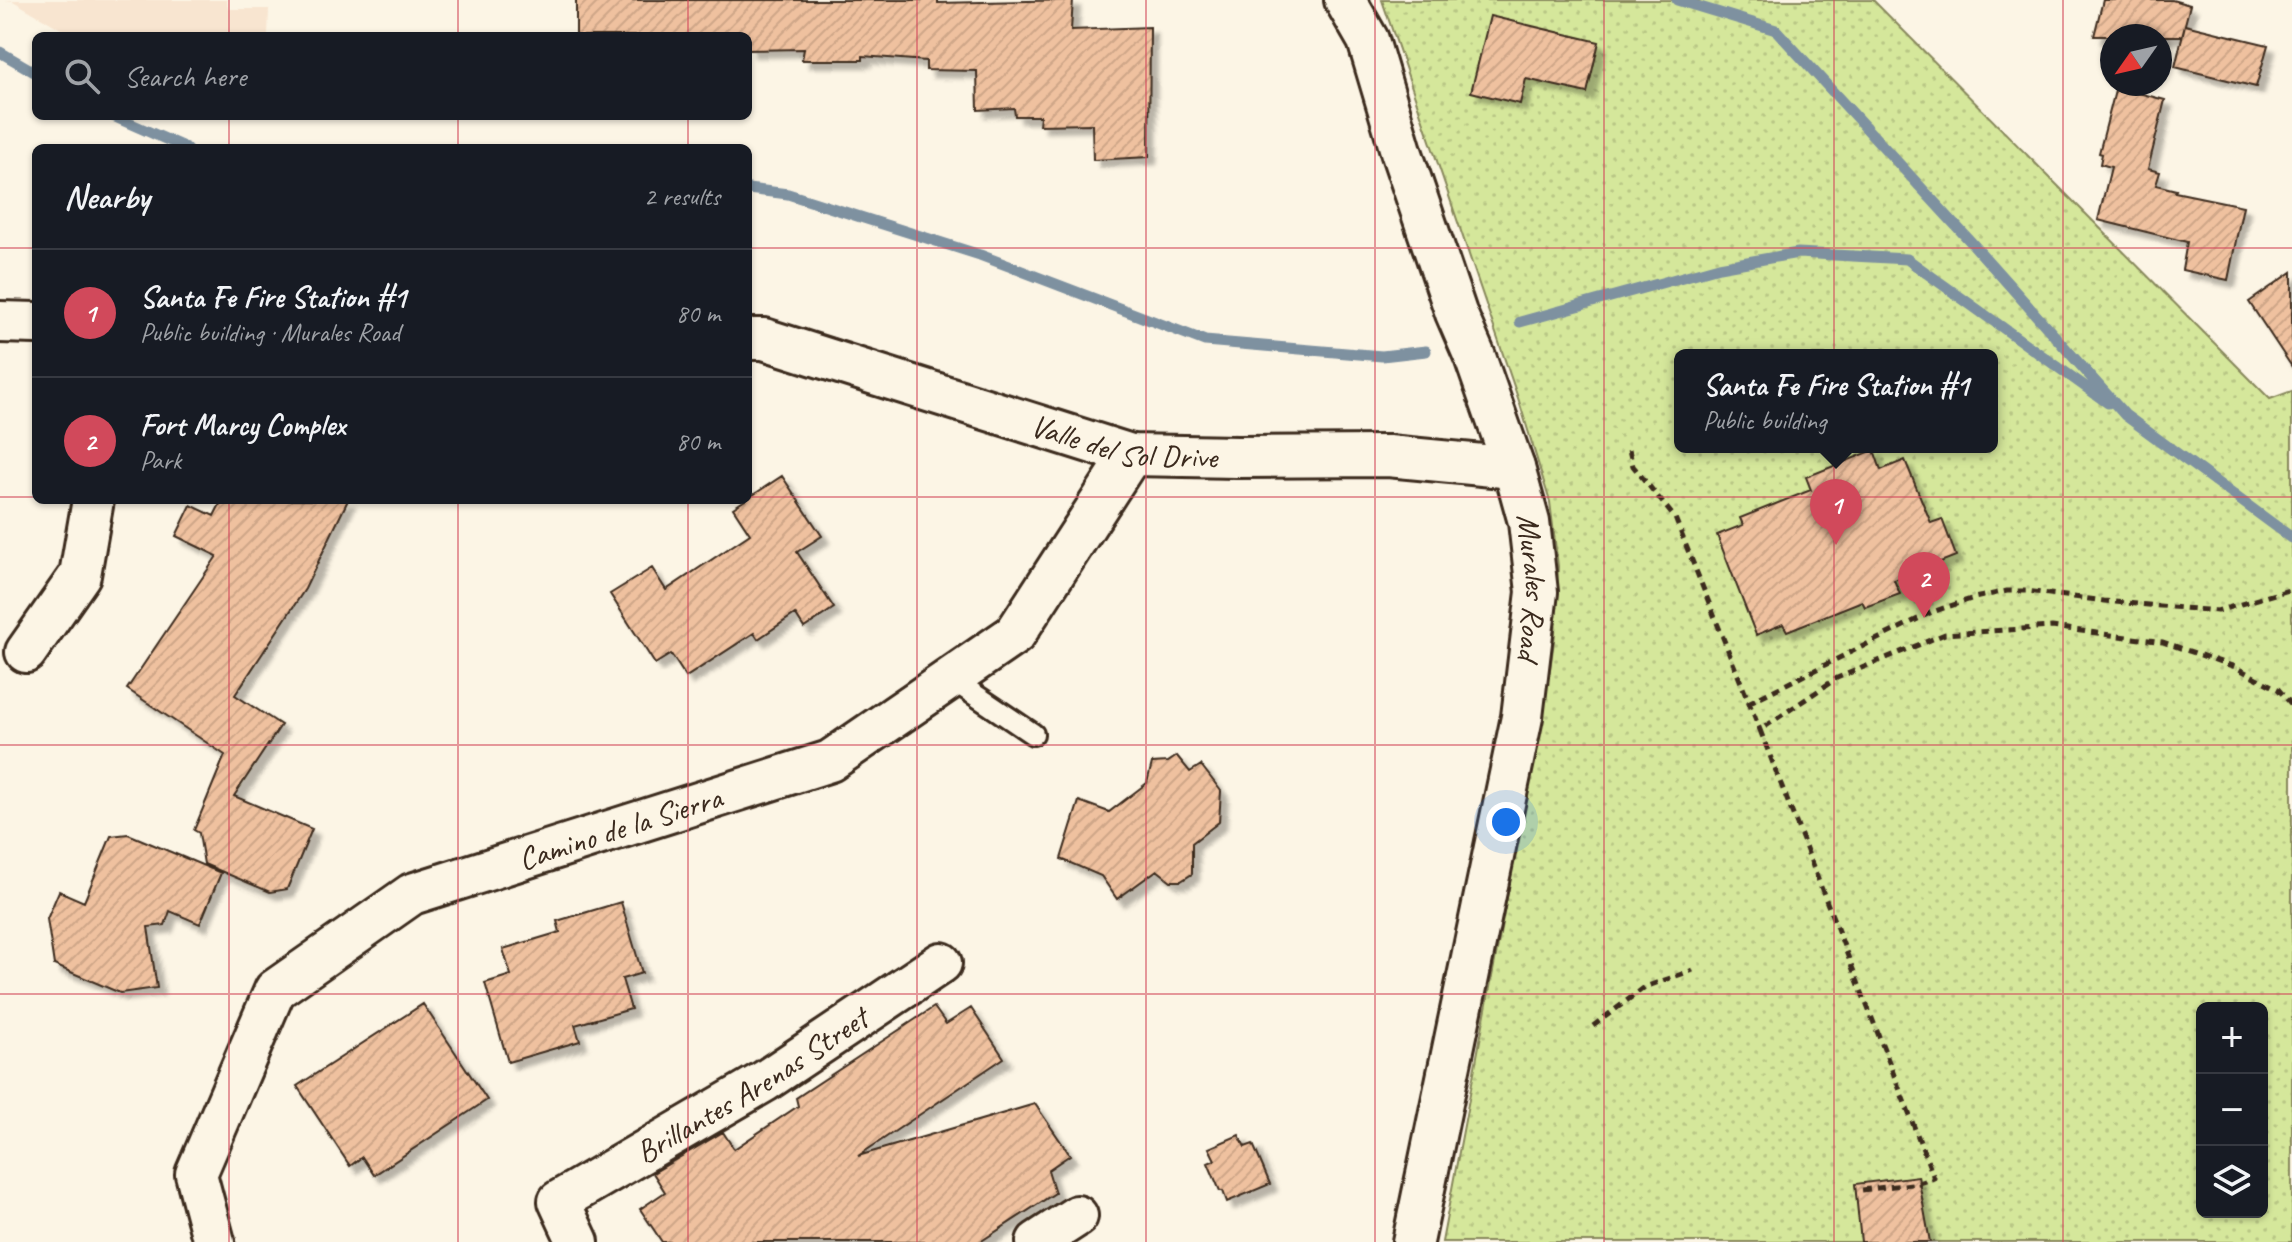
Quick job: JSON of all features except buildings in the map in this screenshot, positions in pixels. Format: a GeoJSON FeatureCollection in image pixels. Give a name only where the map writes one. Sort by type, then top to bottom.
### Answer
{"type":"FeatureCollection","features":[{"type":"Feature","properties":{"kind":"street","name":"Murales Road"},"geometry":{"type":"LineString","coordinates":[[1345,0],[1368,40],[1401,151],[1456,313],[1514,468],[1529,522],[1537,592],[1522,717],[1413,1242]]}},
{"type":"Feature","properties":{"kind":"street"},"geometry":{"type":"LineString","coordinates":[[0,322],[32,323]]}},
{"type":"Feature","properties":{"kind":"street","name":"Valle del Sol Drive"},"geometry":{"type":"LineString","coordinates":[[752,339],[764,339],[1131,455],[1388,456],[1514,468]]}},
{"type":"Feature","properties":{"kind":"street","name":"Camino de la Sierra"},"geometry":{"type":"LineString","coordinates":[[214,1242],[196,1174],[275,990],[412,894],[830,761],[1015,634],[1131,455]]}},
{"type":"Feature","properties":{"kind":"street"},"geometry":{"type":"LineString","coordinates":[[26,652],[80,575],[92,504]]}},
{"type":"Feature","properties":{"kind":"street","name":"Brillantes Arenas Street"},"geometry":{"type":"LineString","coordinates":[[578,1242],[559,1201],[765,1081],[941,963]]}},
{"type":"Feature","properties":{"kind":"street"},"geometry":{"type":"LineString","coordinates":[[1037,1242],[1077,1216]]}},
{"type":"Feature","properties":{"kind":"lane"},"geometry":{"type":"LineString","coordinates":[[950,678],[1033,734]]}},
{"type":"Feature","properties":{"kind":"path"},"geometry":{"type":"LineString","coordinates":[[1629,450],[1633,466],[1675,518],[1934,1178],[1919,1183],[1862,1190]]}},
{"type":"Feature","properties":{"kind":"path"},"geometry":{"type":"LineString","coordinates":[[1748,703],[1932,612],[1985,595],[2027,591],[2217,611],[2292,589]]}},
{"type":"Feature","properties":{"kind":"path"},"geometry":{"type":"LineString","coordinates":[[1760,730],[1837,678],[1945,634],[2052,627],[2163,642],[2235,667],[2278,689],[2292,705]]}},
{"type":"Feature","properties":{"kind":"path"},"geometry":{"type":"LineString","coordinates":[[1593,1026],[1645,987],[1693,970]]}},
{"type":"Feature","properties":{"kind":"shaded area"},"geometry":{"type":"Polygon","coordinates":[[[5,0],[227,0],[228,9],[269,9],[268,32],[66,32],[13,1],[5,0]]]}},
{"type":"Feature","properties":{"kind":"green space"},"geometry":{"type":"Polygon","coordinates":[[[1382,0],[1873,0],[2270,399],[2292,391],[2292,1242],[1442,1242],[1550,669],[1558,566],[1550,502],[1519,401],[1382,0]]]}},
{"type":"Feature","properties":{"kind":"waterway"},"geometry":{"type":"LineString","coordinates":[[1677,0],[1776,30],[2125,415],[2292,538]]}},
{"type":"Feature","properties":{"kind":"waterway"},"geometry":{"type":"LineString","coordinates":[[0,52],[32,71]]}},
{"type":"Feature","properties":{"kind":"waterway"},"geometry":{"type":"LineString","coordinates":[[122,120],[177,144]]}},
{"type":"Feature","properties":{"kind":"waterway"},"geometry":{"type":"LineString","coordinates":[[752,190],[788,194],[980,255],[1205,341],[1382,356],[1426,351]]}},
{"type":"Feature","properties":{"kind":"waterway"},"geometry":{"type":"LineString","coordinates":[[1520,322],[1719,267],[1798,253],[1907,259],[2108,403]]}},
{"type":"Feature","properties":{"kind":"place","name":"Santa Fe Fire Station #1"},"geometry":{"type":"Point","coordinates":[1836,545]}},
{"type":"Feature","properties":{"kind":"place","name":"Fort Marcy Complex"},"geometry":{"type":"Point","coordinates":[1924,618]}}]}
